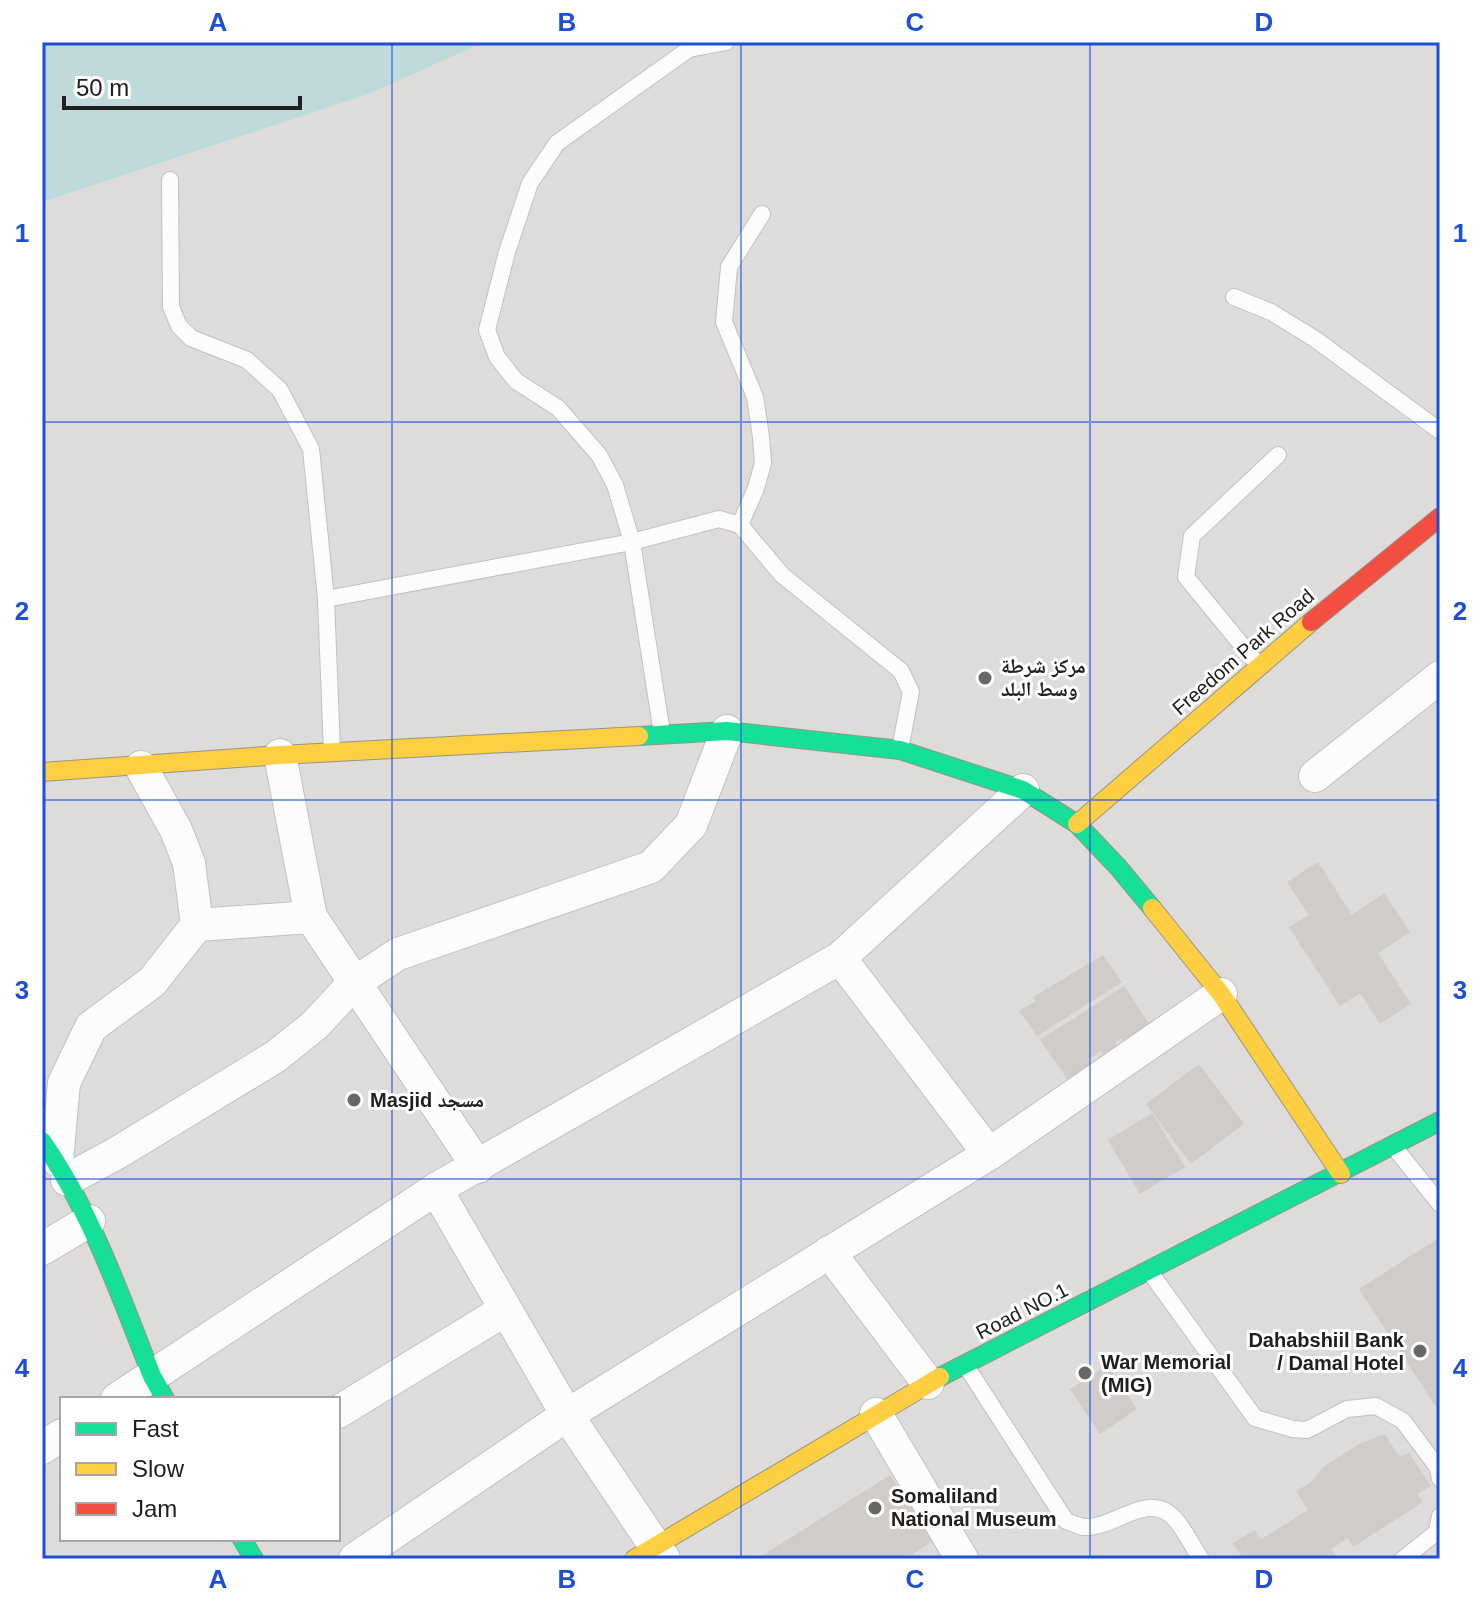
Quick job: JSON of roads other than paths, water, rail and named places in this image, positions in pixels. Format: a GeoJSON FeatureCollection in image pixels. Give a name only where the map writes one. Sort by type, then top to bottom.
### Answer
{"type":"FeatureCollection","features":[{"type":"Feature","properties":{"kind":"main road","name":"Freedom Park Road"},"geometry":{"type":"LineString","coordinates":[[1077,824],[1336,600],[1440,517]]}},
{"type":"Feature","properties":{"kind":"main road"},"geometry":{"type":"LineString","coordinates":[[42,772],[280,755],[727,731],[900,750],[1023,790],[1077,824],[1118,867],[1221,994],[1341,1174]]}},
{"type":"Feature","properties":{"kind":"main road","name":"Road NO.1"},"geometry":{"type":"LineString","coordinates":[[651,1554],[928,1383],[1439,1122]]}},
{"type":"Feature","properties":{"kind":"main road"},"geometry":{"type":"LineString","coordinates":[[55,1161],[89,1221],[159,1388]]}},
{"type":"Feature","properties":{"kind":"main road"},"geometry":{"type":"LineString","coordinates":[[243,1541],[254,1559]]}},
{"type":"Feature","properties":{"kind":"street"},"geometry":{"type":"LineString","coordinates":[[1315,776],[1440,677]]}},
{"type":"Feature","properties":{"kind":"street"},"geometry":{"type":"LineString","coordinates":[[141,767],[176,830],[189,863],[197,925],[152,982],[91,1027],[64,1083],[55,1161],[117,1153],[275,1057],[315,1025],[354,983],[398,954],[651,867],[691,825],[727,731]]}},
{"type":"Feature","properties":{"kind":"street"},"geometry":{"type":"LineString","coordinates":[[280,755],[311,917],[478,1167]]}},
{"type":"Feature","properties":{"kind":"street"},"geometry":{"type":"LineString","coordinates":[[125,1397],[159,1388],[436,1189],[840,958],[1023,790]]}},
{"type":"Feature","properties":{"kind":"street"},"geometry":{"type":"LineString","coordinates":[[197,925],[311,917]]}},
{"type":"Feature","properties":{"kind":"street"},"geometry":{"type":"LineString","coordinates":[[840,958],[989,1154]]}},
{"type":"Feature","properties":{"kind":"street"},"geometry":{"type":"LineString","coordinates":[[355,1559],[567,1415],[989,1154],[1221,994]]}},
{"type":"Feature","properties":{"kind":"street"},"geometry":{"type":"LineString","coordinates":[[436,1189],[651,1554]]}},
{"type":"Feature","properties":{"kind":"street"},"geometry":{"type":"LineString","coordinates":[[42,1249],[89,1221]]}},
{"type":"Feature","properties":{"kind":"street"},"geometry":{"type":"LineString","coordinates":[[829,1252],[928,1383]]}},
{"type":"Feature","properties":{"kind":"street"},"geometry":{"type":"LineString","coordinates":[[340,1411],[505,1310]]}},
{"type":"Feature","properties":{"kind":"street"},"geometry":{"type":"LineString","coordinates":[[876,1414],[962,1559]]}},
{"type":"Feature","properties":{"kind":"street"},"geometry":{"type":"LineString","coordinates":[[42,1448],[60,1436]]}},
{"type":"Feature","properties":{"kind":"lane"},"geometry":{"type":"LineString","coordinates":[[663,734],[632,542],[615,485],[599,455],[558,408],[516,381],[497,357],[487,330],[507,252],[530,183],[557,143],[689,49],[726,42]]}},
{"type":"Feature","properties":{"kind":"lane"},"geometry":{"type":"LineString","coordinates":[[170,180],[171,307],[179,326],[191,338],[247,360],[280,390],[311,449],[326,599],[333,753]]}},
{"type":"Feature","properties":{"kind":"lane"},"geometry":{"type":"LineString","coordinates":[[740,525],[763,463],[761,437],[755,397],[724,322],[729,267],[762,214]]}},
{"type":"Feature","properties":{"kind":"lane"},"geometry":{"type":"LineString","coordinates":[[1234,297],[1271,312],[1315,339],[1440,431]]}},
{"type":"Feature","properties":{"kind":"lane"},"geometry":{"type":"LineString","coordinates":[[1260,667],[1186,577],[1192,536],[1278,455]]}},
{"type":"Feature","properties":{"kind":"lane"},"geometry":{"type":"LineString","coordinates":[[326,599],[632,542],[719,519],[740,525],[782,575],[901,671],[911,692],[900,750]]}},
{"type":"Feature","properties":{"kind":"lane"},"geometry":{"type":"LineString","coordinates":[[1393,1146],[1440,1204]]}},
{"type":"Feature","properties":{"kind":"lane"},"geometry":{"type":"LineString","coordinates":[[1149,1271],[1255,1418],[1307,1430],[1347,1409],[1376,1406],[1403,1421],[1438,1468],[1440,1479]]}},
{"type":"Feature","properties":{"kind":"lane"},"geometry":{"type":"LineString","coordinates":[[965,1364],[1066,1521],[1083,1527],[1098,1525],[1151,1506],[1173,1517],[1201,1559]]}},
{"type":"Feature","properties":{"kind":"lane"},"geometry":{"type":"LineString","coordinates":[[1403,1559],[1437,1532],[1440,1516]]}},
{"type":"Feature","properties":{"kind":"water"},"geometry":{"type":"Polygon","coordinates":[[[42,42],[484,42],[369,94],[42,202],[42,42]]]}},
{"type":"Feature","properties":{"kind":"place","name":"مركز شرطة وسط البلد"},"geometry":{"type":"Point","coordinates":[985,678]}},
{"type":"Feature","properties":{"kind":"place","name":"Masjid مسجد"},"geometry":{"type":"Point","coordinates":[354,1100]}},
{"type":"Feature","properties":{"kind":"place","name":"Dahabshiil Bank / Damal Hotel"},"geometry":{"type":"Point","coordinates":[1420,1351]}},
{"type":"Feature","properties":{"kind":"place","name":"War Memorial (MIG)"},"geometry":{"type":"Point","coordinates":[1085,1373]}},
{"type":"Feature","properties":{"kind":"place","name":"Somaliland National Museum"},"geometry":{"type":"Point","coordinates":[875,1508]}}]}
